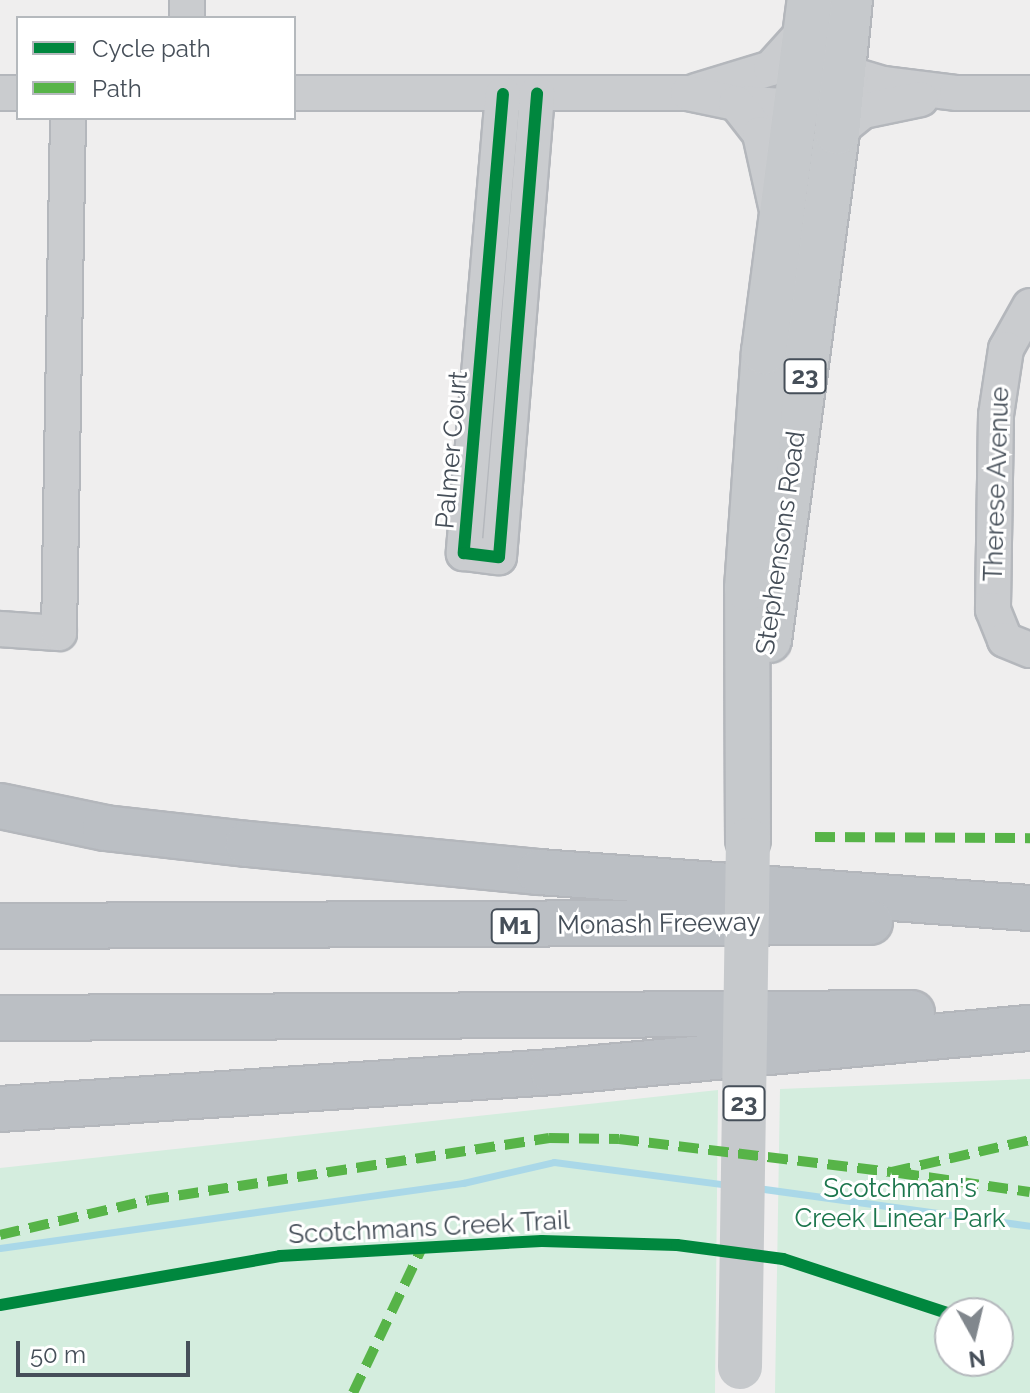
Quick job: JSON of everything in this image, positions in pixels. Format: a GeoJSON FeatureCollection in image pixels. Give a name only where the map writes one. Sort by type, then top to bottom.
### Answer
{"type":"FeatureCollection","features":[{"type":"Feature","properties":{"kind":"highway"},"geometry":{"type":"LineString","coordinates":[[0,806],[105,828],[248,844],[539,872],[1030,908]]}},
{"type":"Feature","properties":{"kind":"highway","name":"Monash Freeway"},"geometry":{"type":"LineString","coordinates":[[0,926],[1030,920]]}},
{"type":"Feature","properties":{"kind":"highway"},"geometry":{"type":"LineString","coordinates":[[0,1018],[1030,1012]]}},
{"type":"Feature","properties":{"kind":"highway"},"geometry":{"type":"LineString","coordinates":[[0,1109],[553,1072],[1030,1028]]}},
{"type":"Feature","properties":{"kind":"main road","name":"Stephensons Road"},"geometry":{"type":"LineString","coordinates":[[750,751],[779,578],[837,132],[850,0]]}},
{"type":"Feature","properties":{"kind":"main road","name":"Stephensons Road"},"geometry":{"type":"LineString","coordinates":[[740,1380],[750,751],[747,588],[764,352],[800,107],[809,14]]}},
{"type":"Feature","properties":{"kind":"main road"},"geometry":{"type":"LineString","coordinates":[[800,107],[843,72]]}},
{"type":"Feature","properties":{"kind":"street"},"geometry":{"type":"LineString","coordinates":[[688,93],[764,72],[809,14]]}},
{"type":"Feature","properties":{"kind":"street"},"geometry":{"type":"LineString","coordinates":[[843,72],[883,84],[957,93],[1030,93]]}},
{"type":"Feature","properties":{"kind":"street"},"geometry":{"type":"LineString","coordinates":[[296,93],[688,93],[736,103],[800,107]]}},
{"type":"Feature","properties":{"kind":"street"},"geometry":{"type":"LineString","coordinates":[[837,132],[863,111],[957,93]]}},
{"type":"Feature","properties":{"kind":"street","name":"Palmer Court"},"geometry":{"type":"LineString","coordinates":[[503,94],[464,553],[499,557],[537,94]]}},
{"type":"Feature","properties":{"kind":"street"},"geometry":{"type":"LineString","coordinates":[[736,103],[760,134],[781,225]]}},
{"type":"Feature","properties":{"kind":"street"},"geometry":{"type":"LineString","coordinates":[[0,629],[59,633],[68,120]]}},
{"type":"Feature","properties":{"kind":"street","name":"Therese Avenue"},"geometry":{"type":"LineString","coordinates":[[1030,306],[1006,349],[996,415],[993,610],[1005,640],[1030,650]]}},
{"type":"Feature","properties":{"kind":"street"},"geometry":{"type":"LineString","coordinates":[[482,369],[516,373]]}},
{"type":"Feature","properties":{"kind":"green space","name":"Scotchman's Creek Linear Park"},"geometry":{"type":"Polygon","coordinates":[[[1030,1079],[1030,1393],[775,1393],[780,1089],[1030,1079]]]}},
{"type":"Feature","properties":{"kind":"green space"},"geometry":{"type":"Polygon","coordinates":[[[718,1090],[715,1393],[0,1393],[0,1168],[718,1090]]]}},
{"type":"Feature","properties":{"kind":"waterway"},"geometry":{"type":"LineString","coordinates":[[0,1248],[463,1183],[554,1162],[729,1185]]}},
{"type":"Feature","properties":{"kind":"waterway"},"geometry":{"type":"LineString","coordinates":[[757,1188],[1030,1226]]}},
{"type":"Feature","properties":{"kind":"marked path"},"geometry":{"type":"LineString","coordinates":[[815,837],[1030,838]]}},
{"type":"Feature","properties":{"kind":"marked path"},"geometry":{"type":"LineString","coordinates":[[0,1235],[149,1200],[549,1138],[619,1139],[891,1172],[1030,1140]]}},
{"type":"Feature","properties":{"kind":"marked path"},"geometry":{"type":"LineString","coordinates":[[899,1173],[1030,1192]]}},
{"type":"Feature","properties":{"kind":"marked path"},"geometry":{"type":"LineString","coordinates":[[353,1393],[422,1248]]}},
{"type":"Feature","properties":{"kind":"cycle path"},"geometry":{"type":"LineString","coordinates":[[503,94],[464,553],[499,557],[537,94]]}},
{"type":"Feature","properties":{"kind":"cycle path","name":"Scotchmans Creek Trail"},"geometry":{"type":"LineString","coordinates":[[0,1305],[280,1256],[542,1241],[677,1245],[783,1259],[934,1309]]}}]}
